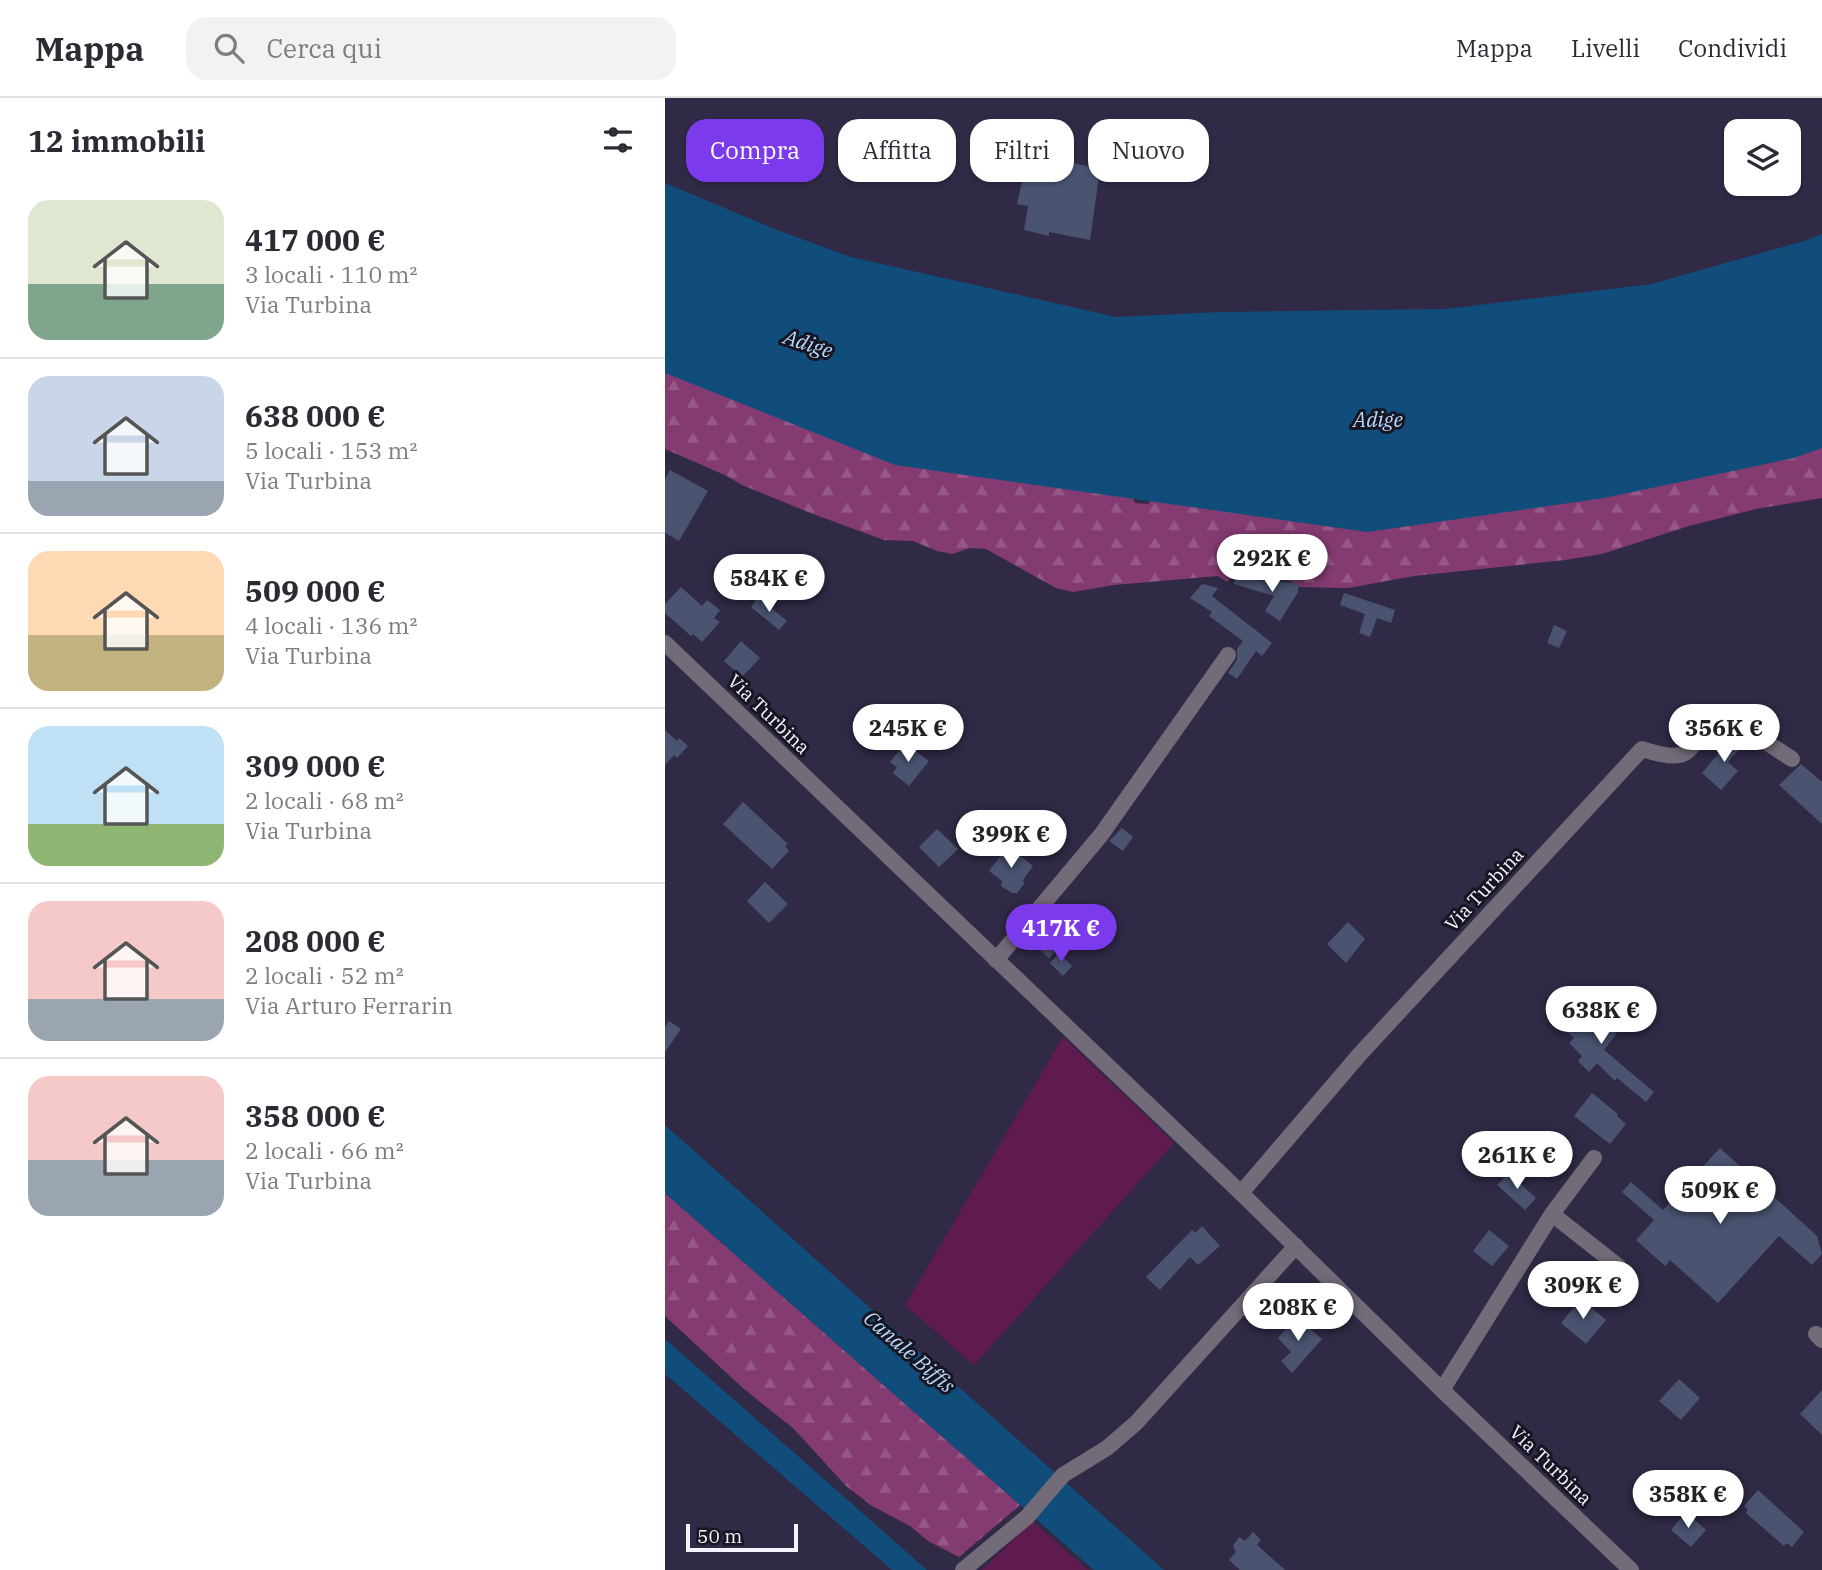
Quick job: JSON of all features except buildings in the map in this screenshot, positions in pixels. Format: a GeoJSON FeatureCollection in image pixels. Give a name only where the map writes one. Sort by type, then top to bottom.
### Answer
{"type":"FeatureCollection","features":[{"type":"Feature","properties":{"kind":"street","name":"Via Turbina"},"geometry":{"type":"LineString","coordinates":[[665,643],[1631,1570]]}},
{"type":"Feature","properties":{"kind":"street"},"geometry":{"type":"LineString","coordinates":[[996,960],[1101,835],[1228,655]]}},
{"type":"Feature","properties":{"kind":"street","name":"Via Turbina"},"geometry":{"type":"LineString","coordinates":[[1241,1193],[1360,1054],[1642,749],[1675,757],[1686,753],[1711,725],[1721,719],[1735,722],[1792,759]]}},
{"type":"Feature","properties":{"kind":"street"},"geometry":{"type":"LineString","coordinates":[[1442,1390],[1552,1214],[1594,1158]]}},
{"type":"Feature","properties":{"kind":"street"},"geometry":{"type":"LineString","coordinates":[[1552,1214],[1618,1266]]}},
{"type":"Feature","properties":{"kind":"street"},"geometry":{"type":"LineString","coordinates":[[963,1570],[1027,1517],[1063,1475],[1107,1448],[1136,1423],[1296,1247]]}},
{"type":"Feature","properties":{"kind":"shaded area"},"geometry":{"type":"Polygon","coordinates":[[[1063,1037],[1174,1143],[974,1365],[905,1305],[1063,1037]]]}},
{"type":"Feature","properties":{"kind":"shaded area"},"geometry":{"type":"Polygon","coordinates":[[[1032,1521],[1088,1570],[982,1570],[1032,1521]]]}},
{"type":"Feature","properties":{"kind":"green space"},"geometry":{"type":"Polygon","coordinates":[[[665,360],[1125,474],[1135,503],[1149,504],[1151,488],[1822,438],[1822,498],[1756,509],[1689,526],[1602,554],[1414,576],[1348,588],[1300,587],[1290,581],[1232,575],[1227,582],[1218,576],[1114,585],[1073,592],[1056,588],[986,549],[970,548],[952,554],[913,541],[884,540],[742,485],[665,449],[665,360]]]}},
{"type":"Feature","properties":{"kind":"green space"},"geometry":{"type":"Polygon","coordinates":[[[665,1193],[1020,1505],[959,1557],[872,1506],[846,1486],[794,1429],[744,1389],[665,1316],[665,1193]]]}},
{"type":"Feature","properties":{"kind":"water","name":"Adige"},"geometry":{"type":"Polygon","coordinates":[[[665,183],[777,230],[851,257],[1116,317],[1220,312],[1446,309],[1651,284],[1822,234],[1822,448],[1794,458],[1604,498],[1367,532],[895,465],[665,373],[665,183]]]}},
{"type":"Feature","properties":{"kind":"water","name":"Canale Biffis"},"geometry":{"type":"Polygon","coordinates":[[[665,1125],[1164,1570],[1094,1570],[665,1193],[665,1125]]]}},
{"type":"Feature","properties":{"kind":"water"},"geometry":{"type":"Polygon","coordinates":[[[665,1339],[927,1570],[892,1570],[665,1374],[665,1339]]]}}]}
